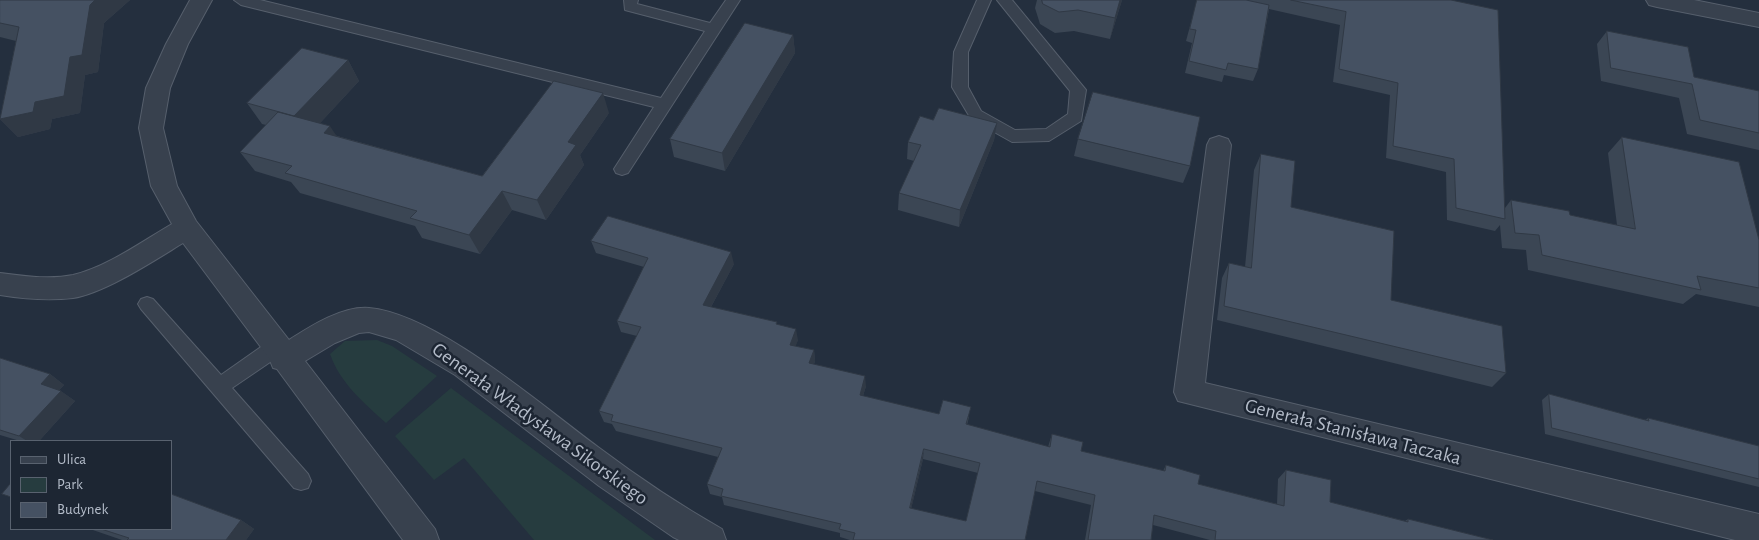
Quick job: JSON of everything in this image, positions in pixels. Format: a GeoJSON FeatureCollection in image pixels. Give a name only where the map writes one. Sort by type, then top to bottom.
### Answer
{"type":"FeatureCollection","features":[{"type":"Feature","properties":{"kind":"street"},"geometry":{"type":"LineString","coordinates":[[201,0],[177,44],[158,88],[151,128],[164,186],[187,228],[279,354],[423,540]]}},
{"type":"Feature","properties":{"kind":"street"},"geometry":{"type":"LineString","coordinates":[[1658,0],[1759,20]]}},
{"type":"Feature","properties":{"kind":"street","name":"Generała Stanisława Taczaka"},"geometry":{"type":"LineString","coordinates":[[1220,145],[1189,392],[1759,530]]}},
{"type":"Feature","properties":{"kind":"street"},"geometry":{"type":"LineString","coordinates":[[0,284],[38,289],[75,286],[118,268],[187,228]]}},
{"type":"Feature","properties":{"kind":"street","name":"Generała Władysława Sikorskiego"},"geometry":{"type":"LineString","coordinates":[[279,354],[343,325],[368,320],[404,330],[464,365],[671,519],[710,540]]}},
{"type":"Feature","properties":{"kind":"lane"},"geometry":{"type":"LineString","coordinates":[[241,0],[663,104]]}},
{"type":"Feature","properties":{"kind":"lane"},"geometry":{"type":"LineString","coordinates":[[631,0],[630,8],[714,29]]}},
{"type":"Feature","properties":{"kind":"lane"},"geometry":{"type":"LineString","coordinates":[[622,169],[733,0]]}},
{"type":"Feature","properties":{"kind":"lane"},"geometry":{"type":"LineString","coordinates":[[984,0],[961,52],[960,87],[976,115],[1012,136],[1048,135],[1076,117],[1078,90],[1004,0]]}},
{"type":"Feature","properties":{"kind":"lane"},"geometry":{"type":"LineString","coordinates":[[146,304],[301,480]]}},
{"type":"Feature","properties":{"kind":"lane"},"geometry":{"type":"LineString","coordinates":[[219,387],[279,354]]}},
{"type":"Feature","properties":{"kind":"green space"},"geometry":{"type":"Polygon","coordinates":[[[377,340],[392,346],[437,376],[386,423],[346,383],[330,354],[345,341],[377,340]]]}},
{"type":"Feature","properties":{"kind":"green space"},"geometry":{"type":"Polygon","coordinates":[[[451,388],[655,540],[534,540],[464,458],[434,480],[395,436],[451,388]]]}},
{"type":"Feature","properties":{"kind":"building"},"geometry":{"type":"Polygon","coordinates":[[[0,0],[95,0],[90,5],[82,55],[70,57],[64,96],[35,102],[33,112],[0,119],[19,27],[0,23],[0,0]]]}},
{"type":"Feature","properties":{"kind":"building"},"geometry":{"type":"Polygon","coordinates":[[[1042,0],[1120,0],[1115,18],[1078,10],[1059,12],[1043,4],[1042,0]]]}},
{"type":"Feature","properties":{"kind":"building"},"geometry":{"type":"Polygon","coordinates":[[[1197,0],[1246,0],[1269,5],[1258,69],[1228,63],[1226,70],[1189,61],[1196,30],[1190,29],[1197,0]]]}},
{"type":"Feature","properties":{"kind":"building"},"geometry":{"type":"Polygon","coordinates":[[[1291,0],[1451,0],[1498,10],[1505,219],[1456,208],[1454,159],[1393,146],[1398,83],[1339,69],[1346,12],[1291,0]]]}},
{"type":"Feature","properties":{"kind":"building"},"geometry":{"type":"Polygon","coordinates":[[[745,23],[793,35],[722,153],[670,139],[745,23]]]}},
{"type":"Feature","properties":{"kind":"building"},"geometry":{"type":"Polygon","coordinates":[[[1607,31],[1688,47],[1694,77],[1759,91],[1759,133],[1700,120],[1692,84],[1611,68],[1607,31]]]}},
{"type":"Feature","properties":{"kind":"building"},"geometry":{"type":"Polygon","coordinates":[[[302,48],[348,60],[294,116],[247,103],[302,48]]]}},
{"type":"Feature","properties":{"kind":"building"},"geometry":{"type":"Polygon","coordinates":[[[554,81],[603,93],[568,142],[576,145],[537,200],[502,191],[469,235],[410,218],[417,211],[285,173],[292,166],[240,152],[278,112],[330,126],[324,133],[482,176],[554,81]]]}},
{"type":"Feature","properties":{"kind":"building"},"geometry":{"type":"Polygon","coordinates":[[[1093,92],[1200,117],[1190,166],[1078,139],[1093,92]]]}},
{"type":"Feature","properties":{"kind":"building"},"geometry":{"type":"Polygon","coordinates":[[[939,108],[997,123],[960,210],[899,193],[921,145],[908,142],[920,116],[933,120],[939,108]]]}},
{"type":"Feature","properties":{"kind":"building"},"geometry":{"type":"Polygon","coordinates":[[[1622,137],[1739,162],[1759,240],[1759,288],[1697,276],[1701,290],[1542,255],[1539,235],[1515,233],[1511,200],[1569,211],[1570,215],[1635,229],[1622,137]]]}},
{"type":"Feature","properties":{"kind":"building"},"geometry":{"type":"Polygon","coordinates":[[[1261,154],[1295,161],[1291,207],[1394,231],[1391,300],[1502,326],[1506,373],[1224,306],[1229,263],[1251,268],[1261,154]]]}},
{"type":"Feature","properties":{"kind":"building"},"geometry":{"type":"Polygon","coordinates":[[[608,216],[731,252],[703,305],[777,322],[776,324],[796,329],[790,345],[814,350],[809,363],[865,376],[860,395],[939,414],[943,400],[971,407],[966,424],[1050,447],[1052,434],[1083,442],[1081,451],[1165,471],[1166,465],[1200,475],[1198,484],[1284,506],[1286,470],[1331,480],[1330,502],[1408,522],[1408,519],[1493,540],[1215,540],[1216,531],[1154,515],[1151,540],[1088,540],[1095,495],[1037,481],[1025,540],[853,540],[855,533],[839,529],[841,524],[721,496],[723,489],[707,484],[722,448],[611,421],[613,415],[599,411],[641,327],[617,321],[648,258],[591,241],[608,216]],[[924,449],[910,508],[966,521],[980,463],[924,449]]]}},
{"type":"Feature","properties":{"kind":"building"},"geometry":{"type":"Polygon","coordinates":[[[0,358],[50,374],[41,384],[61,391],[19,436],[0,430],[0,358]]]}},
{"type":"Feature","properties":{"kind":"building"},"geometry":{"type":"Polygon","coordinates":[[[1549,394],[1649,421],[1648,418],[1759,446],[1759,479],[1552,428],[1549,394]]]}},
{"type":"Feature","properties":{"kind":"building"},"geometry":{"type":"Polygon","coordinates":[[[10,484],[10,497],[2,494],[10,484]]]}},
{"type":"Feature","properties":{"kind":"building"},"geometry":{"type":"Polygon","coordinates":[[[172,494],[241,520],[226,540],[127,540],[129,538],[104,530],[172,530],[172,494]]]}}]}
